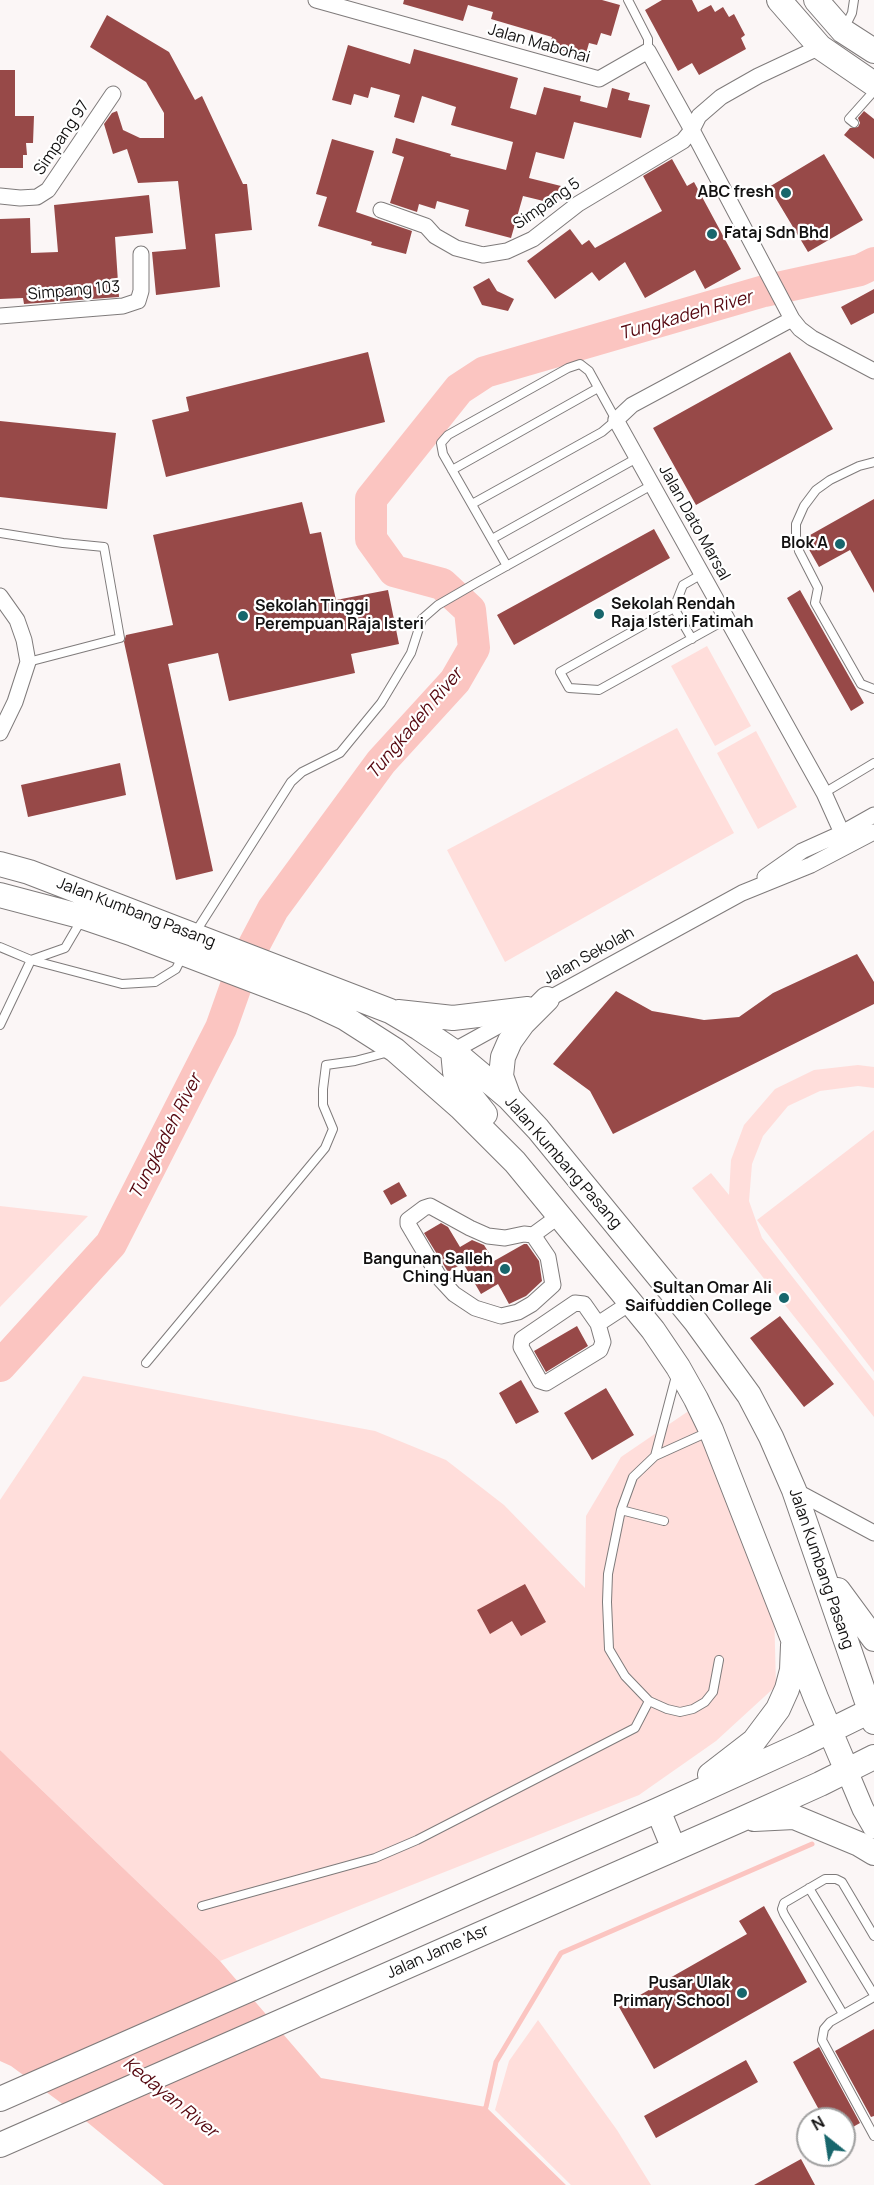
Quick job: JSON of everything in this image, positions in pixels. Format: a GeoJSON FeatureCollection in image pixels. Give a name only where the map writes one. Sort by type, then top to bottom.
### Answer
{"type":"FeatureCollection","features":[{"type":"Feature","properties":{"kind":"main road"},"geometry":{"type":"LineString","coordinates":[[816,0],[843,31],[874,51]]}},
{"type":"Feature","properties":{"kind":"main road"},"geometry":{"type":"LineString","coordinates":[[785,8],[820,47],[847,68],[874,84]]}},
{"type":"Feature","properties":{"kind":"main road","name":"Jalan Kumbang Pasang"},"geometry":{"type":"LineString","coordinates":[[0,864],[29,872],[197,947],[280,980],[390,1011],[453,1052],[508,1098],[538,1129],[724,1359],[749,1395],[771,1437],[794,1490],[873,1714]]}},
{"type":"Feature","properties":{"kind":"main road","name":"Jalan Kumbang Pasang"},"geometry":{"type":"LineString","coordinates":[[0,895],[197,947]]}},
{"type":"Feature","properties":{"kind":"main road","name":"Jalan Kumbang Pasang"},"geometry":{"type":"LineString","coordinates":[[280,980],[311,1002],[372,1034],[395,1050],[461,1108],[515,1162],[653,1330],[678,1367],[711,1430],[847,1770]]}},
{"type":"Feature","properties":{"kind":"main road"},"geometry":{"type":"LineString","coordinates":[[390,1011],[453,1018],[538,1004]]}},
{"type":"Feature","properties":{"kind":"main road"},"geometry":{"type":"LineString","coordinates":[[508,1098],[501,1076],[503,1057],[510,1041],[538,1004]]}},
{"type":"Feature","properties":{"kind":"main road"},"geometry":{"type":"LineString","coordinates":[[372,1034],[423,1049],[453,1052],[455,1072],[462,1085],[497,1129],[515,1162]]}},
{"type":"Feature","properties":{"kind":"main road"},"geometry":{"type":"LineString","coordinates":[[823,1569],[874,1640]]}},
{"type":"Feature","properties":{"kind":"main road"},"geometry":{"type":"LineString","coordinates":[[658,1810],[723,1767],[754,1742],[778,1709],[787,1689],[792,1670],[794,1640]]}},
{"type":"Feature","properties":{"kind":"main road"},"geometry":{"type":"LineString","coordinates":[[0,2100],[658,1810],[830,1730],[873,1714]]}},
{"type":"Feature","properties":{"kind":"main road","name":"Jalan Jame 'Asr"},"geometry":{"type":"LineString","coordinates":[[0,2145],[740,1820],[874,1756]]}},
{"type":"Feature","properties":{"kind":"main road"},"geometry":{"type":"LineString","coordinates":[[847,1770],[863,1809],[874,1828]]}},
{"type":"Feature","properties":{"kind":"main road"},"geometry":{"type":"LineString","coordinates":[[658,1810],[674,1849]]}},
{"type":"Feature","properties":{"kind":"main road"},"geometry":{"type":"LineString","coordinates":[[740,1820],[794,1818],[859,1844],[874,1853]]}},
{"type":"Feature","properties":{"kind":"street","name":"Jalan Mabohai"},"geometry":{"type":"LineString","coordinates":[[316,0],[599,79],[648,51]]}},
{"type":"Feature","properties":{"kind":"street"},"geometry":{"type":"LineString","coordinates":[[692,130],[699,116],[721,97],[758,76],[820,47]]}},
{"type":"Feature","properties":{"kind":"street"},"geometry":{"type":"LineString","coordinates":[[648,51],[792,318],[800,329],[812,338],[874,371]]}},
{"type":"Feature","properties":{"kind":"street","name":"Simpang 97"},"geometry":{"type":"LineString","coordinates":[[0,196],[37,197],[48,190],[113,94]]}},
{"type":"Feature","properties":{"kind":"street","name":"Simpang 5"},"geometry":{"type":"LineString","coordinates":[[381,210],[426,226],[435,236],[456,248],[483,255],[507,251],[533,239],[578,204],[683,141],[692,130]]}},
{"type":"Feature","properties":{"kind":"street","name":"Simpang 103"},"geometry":{"type":"LineString","coordinates":[[0,316],[123,306],[138,301],[141,291],[141,254]]}},
{"type":"Feature","properties":{"kind":"street"},"geometry":{"type":"LineString","coordinates":[[616,420],[632,405],[792,318]]}},
{"type":"Feature","properties":{"kind":"street","name":"Jalan Dato Marsal"},"geometry":{"type":"LineString","coordinates":[[616,420],[824,794],[842,833]]}},
{"type":"Feature","properties":{"kind":"street"},"geometry":{"type":"LineString","coordinates":[[0,596],[17,620],[28,662],[15,702],[0,733]]}},
{"type":"Feature","properties":{"kind":"street","name":"Jalan Sekolah"},"geometry":{"type":"LineString","coordinates":[[453,1052],[742,893],[802,851],[874,815]]}},
{"type":"Feature","properties":{"kind":"street","name":"Jalan Sekolah"},"geometry":{"type":"LineString","coordinates":[[742,893],[811,865],[874,832]]}},
{"type":"Feature","properties":{"kind":"street"},"geometry":{"type":"LineString","coordinates":[[533,1235],[548,1257],[553,1285],[532,1304],[518,1312],[501,1316],[475,1308],[454,1294],[441,1280],[408,1224],[408,1220],[430,1206],[488,1236],[505,1238],[524,1234],[533,1235],[559,1216]]}},
{"type":"Feature","properties":{"kind":"street"},"geometry":{"type":"LineString","coordinates":[[579,1302],[584,1304],[598,1324],[603,1342],[600,1350],[546,1383],[540,1381],[521,1347],[522,1339],[579,1302]]}},
{"type":"Feature","properties":{"kind":"street"},"geometry":{"type":"LineString","coordinates":[[598,1324],[630,1303]]}},
{"type":"Feature","properties":{"kind":"street"},"geometry":{"type":"LineString","coordinates":[[794,1490],[874,1533]]}},
{"type":"Feature","properties":{"kind":"lane"},"geometry":{"type":"LineString","coordinates":[[628,0],[648,39],[648,51]]}},
{"type":"Feature","properties":{"kind":"lane"},"geometry":{"type":"LineString","coordinates":[[843,31],[852,14],[854,0]]}},
{"type":"Feature","properties":{"kind":"lane"},"geometry":{"type":"LineString","coordinates":[[854,123],[849,119],[874,91]]}},
{"type":"Feature","properties":{"kind":"lane"},"geometry":{"type":"LineString","coordinates":[[472,504],[602,432],[616,420],[589,371],[580,364],[568,368],[448,435],[441,443],[443,454],[507,566]]}},
{"type":"Feature","properties":{"kind":"lane"},"geometry":{"type":"LineString","coordinates":[[452,470],[598,388]]}},
{"type":"Feature","properties":{"kind":"lane"},"geometry":{"type":"LineString","coordinates":[[492,539],[637,458]]}},
{"type":"Feature","properties":{"kind":"lane"},"geometry":{"type":"LineString","coordinates":[[874,462],[859,466],[830,480],[816,490],[796,524],[799,551],[818,588],[815,603],[861,684],[874,688]]}},
{"type":"Feature","properties":{"kind":"lane"},"geometry":{"type":"LineString","coordinates":[[0,947],[31,960],[122,984],[155,982],[176,969],[197,947],[208,910],[291,782],[302,772],[340,753],[381,703],[403,669],[422,619],[438,605],[652,485]]}},
{"type":"Feature","properties":{"kind":"lane"},"geometry":{"type":"LineString","coordinates":[[0,533],[104,547],[120,638],[28,662]]}},
{"type":"Feature","properties":{"kind":"lane"},"geometry":{"type":"LineString","coordinates":[[702,574],[683,585],[674,608],[560,672],[569,688],[599,690],[727,619]]}},
{"type":"Feature","properties":{"kind":"lane"},"geometry":{"type":"LineString","coordinates":[[674,608],[692,639]]}},
{"type":"Feature","properties":{"kind":"lane"},"geometry":{"type":"LineString","coordinates":[[824,794],[874,763]]}},
{"type":"Feature","properties":{"kind":"lane"},"geometry":{"type":"LineString","coordinates":[[0,1025],[31,960],[65,948],[82,917]]}},
{"type":"Feature","properties":{"kind":"lane"},"geometry":{"type":"LineString","coordinates":[[146,1363],[325,1148],[333,1129],[323,1105],[326,1065],[355,1061],[395,1050]]}},
{"type":"Feature","properties":{"kind":"lane"},"geometry":{"type":"LineString","coordinates":[[655,1456],[678,1367]]}},
{"type":"Feature","properties":{"kind":"lane"},"geometry":{"type":"LineString","coordinates":[[711,1430],[655,1456],[633,1477],[621,1510],[608,1574],[609,1649],[625,1676],[649,1701],[667,1710],[680,1712],[699,1706],[713,1692],[719,1660]]}},
{"type":"Feature","properties":{"kind":"lane"},"geometry":{"type":"LineString","coordinates":[[621,1510],[664,1521]]}},
{"type":"Feature","properties":{"kind":"lane"},"geometry":{"type":"LineString","coordinates":[[202,1906],[375,1858],[417,1840],[635,1728],[649,1701]]}},
{"type":"Feature","properties":{"kind":"lane"},"geometry":{"type":"LineString","coordinates":[[843,2014],[784,1914],[782,1909],[784,1903],[831,1877],[842,1882],[874,1936]]}},
{"type":"Feature","properties":{"kind":"lane"},"geometry":{"type":"LineString","coordinates":[[809,1888],[874,1996],[830,2022],[824,2029],[822,2040],[874,2136]]}},
{"type":"Feature","properties":{"kind":"shaded area"},"geometry":{"type":"Polygon","coordinates":[[[707,646],[751,726],[715,746],[671,666],[707,646]]]}},
{"type":"Feature","properties":{"kind":"shaded area"},"geometry":{"type":"Polygon","coordinates":[[[677,728],[734,833],[505,962],[447,850],[677,728]]]}},
{"type":"Feature","properties":{"kind":"shaded area"},"geometry":{"type":"Polygon","coordinates":[[[756,731],[797,807],[758,829],[717,753],[756,731]]]}},
{"type":"Feature","properties":{"kind":"shaded area"},"geometry":{"type":"Polygon","coordinates":[[[858,1065],[874,1067],[874,1088],[858,1086],[820,1091],[788,1106],[763,1136],[752,1164],[749,1201],[762,1238],[874,1381],[874,1417],[692,1188],[711,1173],[729,1195],[731,1160],[744,1125],[775,1089],[814,1070],[858,1065]]]}},
{"type":"Feature","properties":{"kind":"shaded area"},"geometry":{"type":"Polygon","coordinates":[[[874,1130],[874,1372],[757,1220],[874,1130]]]}},
{"type":"Feature","properties":{"kind":"shaded area"},"geometry":{"type":"Polygon","coordinates":[[[0,1206],[88,1216],[0,1307],[0,1206]]]}},
{"type":"Feature","properties":{"kind":"shaded area"},"geometry":{"type":"Polygon","coordinates":[[[83,1376],[375,1431],[446,1460],[504,1505],[585,1588],[586,1516],[621,1457],[690,1410],[774,1608],[776,1686],[716,1741],[639,1795],[220,1961],[0,1750],[0,1500],[83,1376]]]}},
{"type":"Feature","properties":{"kind":"shaded area"},"geometry":{"type":"Polygon","coordinates":[[[538,2020],[617,2130],[651,2185],[571,2185],[495,2110],[509,2061],[538,2020]]]}},
{"type":"Feature","properties":{"kind":"water","name":"Kedayan River"},"geometry":{"type":"Polygon","coordinates":[[[0,1750],[220,1961],[321,2078],[486,2107],[566,2185],[164,2185],[87,2122],[11,2066],[0,2061],[0,1750]]]}},
{"type":"Feature","properties":{"kind":"building"},"geometry":{"type":"Polygon","coordinates":[[[404,0],[602,0],[620,5],[611,36],[601,33],[597,45],[589,43],[585,57],[549,47],[552,37],[491,19],[493,12],[468,5],[463,21],[403,4],[404,0]]]}},
{"type":"Feature","properties":{"kind":"building"},"geometry":{"type":"Polygon","coordinates":[[[662,0],[692,0],[698,12],[711,5],[715,12],[723,7],[729,17],[734,14],[745,35],[741,38],[746,49],[699,75],[692,63],[678,71],[645,10],[662,0]]]}},
{"type":"Feature","properties":{"kind":"building"},"geometry":{"type":"Polygon","coordinates":[[[107,15],[169,52],[195,100],[202,96],[243,184],[247,184],[252,230],[215,234],[220,287],[156,295],[152,252],[186,249],[178,181],[138,183],[127,149],[113,154],[104,124],[112,113],[117,111],[123,130],[140,138],[164,138],[164,113],[146,82],[90,47],[107,15]]]}},
{"type":"Feature","properties":{"kind":"building"},"geometry":{"type":"Polygon","coordinates":[[[348,45],[410,64],[414,49],[518,78],[510,108],[536,115],[544,87],[581,96],[580,101],[607,108],[612,88],[630,93],[628,100],[650,105],[641,138],[574,122],[564,159],[536,152],[529,178],[561,186],[556,204],[523,196],[511,238],[465,226],[469,210],[437,201],[435,209],[419,204],[417,212],[390,203],[404,157],[392,153],[396,138],[451,154],[450,156],[506,170],[513,142],[451,125],[456,107],[422,96],[414,123],[394,117],[400,95],[371,87],[368,98],[354,94],[351,105],[332,100],[348,45]]]}},
{"type":"Feature","properties":{"kind":"building"},"geometry":{"type":"Polygon","coordinates":[[[0,70],[15,70],[15,116],[34,116],[33,143],[26,143],[27,155],[23,155],[23,168],[0,168],[0,70]]]}},
{"type":"Feature","properties":{"kind":"building"},"geometry":{"type":"Polygon","coordinates":[[[864,111],[874,119],[874,159],[844,135],[850,128],[858,127],[860,123],[858,118],[864,111]]]}},
{"type":"Feature","properties":{"kind":"building"},"geometry":{"type":"Polygon","coordinates":[[[332,139],[374,151],[356,212],[412,231],[406,254],[371,245],[372,242],[318,226],[327,197],[316,194],[332,139]]]}},
{"type":"Feature","properties":{"kind":"building"},"geometry":{"type":"Polygon","coordinates":[[[824,154],[863,220],[808,252],[769,187],[824,154]]]}},
{"type":"Feature","properties":{"kind":"building"},"geometry":{"type":"Polygon","coordinates":[[[672,159],[687,186],[694,182],[741,269],[705,289],[695,270],[645,298],[625,262],[599,281],[592,272],[555,299],[527,261],[570,229],[582,245],[589,240],[595,248],[662,211],[643,176],[672,159]]]}},
{"type":"Feature","properties":{"kind":"building"},"geometry":{"type":"Polygon","coordinates":[[[149,195],[153,233],[115,237],[119,297],[24,304],[23,298],[0,299],[0,219],[30,218],[31,253],[58,252],[54,205],[149,195]]]}},
{"type":"Feature","properties":{"kind":"building"},"geometry":{"type":"Polygon","coordinates":[[[489,278],[497,291],[514,299],[508,311],[482,305],[473,287],[489,278]]]}},
{"type":"Feature","properties":{"kind":"building"},"geometry":{"type":"Polygon","coordinates":[[[874,289],[874,313],[851,325],[841,307],[874,289]]]}},
{"type":"Feature","properties":{"kind":"building"},"geometry":{"type":"Polygon","coordinates":[[[368,352],[385,422],[166,477],[152,420],[189,411],[186,397],[368,352]]]}},
{"type":"Feature","properties":{"kind":"building"},"geometry":{"type":"Polygon","coordinates":[[[790,352],[833,429],[696,505],[653,428],[790,352]]]}},
{"type":"Feature","properties":{"kind":"building"},"geometry":{"type":"Polygon","coordinates":[[[0,421],[116,433],[107,509],[0,497],[0,421]]]}},
{"type":"Feature","properties":{"kind":"building","name":"Blok A"},"geometry":{"type":"Polygon","coordinates":[[[874,499],[874,593],[850,550],[819,567],[803,539],[874,499]]]}},
{"type":"Feature","properties":{"kind":"building"},"geometry":{"type":"Polygon","coordinates":[[[302,502],[310,534],[321,532],[336,600],[388,590],[399,644],[351,654],[355,673],[229,701],[218,653],[168,664],[213,871],[176,880],[124,642],[126,635],[173,625],[153,535],[302,502]]]}},
{"type":"Feature","properties":{"kind":"building"},"geometry":{"type":"Polygon","coordinates":[[[654,529],[670,558],[514,645],[497,615],[654,529]]]}},
{"type":"Feature","properties":{"kind":"building"},"geometry":{"type":"Polygon","coordinates":[[[800,590],[864,703],[851,711],[787,598],[800,590]]]}},
{"type":"Feature","properties":{"kind":"building"},"geometry":{"type":"Polygon","coordinates":[[[120,763],[126,795],[28,817],[21,785],[120,763]]]}},
{"type":"Feature","properties":{"kind":"building"},"geometry":{"type":"Polygon","coordinates":[[[857,954],[874,982],[874,1004],[613,1134],[590,1091],[553,1064],[616,991],[652,1011],[704,1020],[739,1017],[773,993],[857,954]]]}},
{"type":"Feature","properties":{"kind":"building"},"geometry":{"type":"Polygon","coordinates":[[[399,1182],[407,1196],[391,1205],[383,1191],[399,1182]]]}},
{"type":"Feature","properties":{"kind":"building","name":"Bangunan Salleh Ching Huan"},"geometry":{"type":"Polygon","coordinates":[[[441,1223],[448,1227],[460,1247],[472,1240],[484,1245],[494,1261],[527,1244],[539,1261],[542,1281],[526,1296],[509,1304],[498,1284],[481,1294],[463,1263],[448,1272],[424,1233],[441,1223]]]}},
{"type":"Feature","properties":{"kind":"building"},"geometry":{"type":"Polygon","coordinates":[[[780,1316],[834,1384],[804,1407],[750,1338],[780,1316]]]}},
{"type":"Feature","properties":{"kind":"building"},"geometry":{"type":"Polygon","coordinates":[[[577,1326],[588,1346],[546,1372],[534,1351],[577,1326]]]}},
{"type":"Feature","properties":{"kind":"building"},"geometry":{"type":"Polygon","coordinates":[[[521,1380],[539,1412],[516,1424],[499,1393],[521,1380]]]}},
{"type":"Feature","properties":{"kind":"building"},"geometry":{"type":"Polygon","coordinates":[[[606,1388],[634,1435],[592,1460],[564,1413],[606,1388]]]}},
{"type":"Feature","properties":{"kind":"building"},"geometry":{"type":"Polygon","coordinates":[[[525,1584],[546,1622],[521,1636],[512,1621],[490,1634],[477,1610],[525,1584]]]}},
{"type":"Feature","properties":{"kind":"building"},"geometry":{"type":"Polygon","coordinates":[[[764,1906],[807,1982],[654,2069],[619,2007],[747,1934],[739,1921],[764,1906]]]}},
{"type":"Feature","properties":{"kind":"building"},"geometry":{"type":"Polygon","coordinates":[[[874,2029],[874,2116],[871,2117],[835,2051],[874,2029]]]}},
{"type":"Feature","properties":{"kind":"building"},"geometry":{"type":"Polygon","coordinates":[[[819,2047],[851,2107],[817,2107],[793,2062],[819,2047]]]}},
{"type":"Feature","properties":{"kind":"building"},"geometry":{"type":"Polygon","coordinates":[[[746,2060],[758,2082],[656,2138],[644,2116],[746,2060]]]}},
{"type":"Feature","properties":{"kind":"building"},"geometry":{"type":"Polygon","coordinates":[[[796,2162],[796,2167],[805,2167],[815,2185],[754,2185],[796,2162]]]}},
{"type":"Feature","properties":{"kind":"waterway","name":"Tungkadeh River"},"geometry":{"type":"LineString","coordinates":[[0,1366],[111,1244],[221,1028],[243,966],[273,909],[381,762],[455,681],[474,648],[470,610],[442,584],[394,571],[371,539],[371,499],[459,389],[485,372],[764,291],[860,270],[874,263]]}},
{"type":"Feature","properties":{"kind":"waterway"},"geometry":{"type":"LineString","coordinates":[[483,2111],[486,2107],[496,2062],[561,1953],[812,1844]]}},
{"type":"Feature","properties":{"kind":"place","name":"ABC fresh"},"geometry":{"type":"Point","coordinates":[786,193]}},
{"type":"Feature","properties":{"kind":"place","name":"Fataj Sdn Bhd"},"geometry":{"type":"Point","coordinates":[712,234]}},
{"type":"Feature","properties":{"kind":"place","name":"Blok A"},"geometry":{"type":"Point","coordinates":[840,544]}},
{"type":"Feature","properties":{"kind":"place","name":"Sekolah Rendah Raja Isteri Fatimah"},"geometry":{"type":"Point","coordinates":[599,614]}},
{"type":"Feature","properties":{"kind":"place","name":"Sekolah Tinggi Perempuan Raja Isteri"},"geometry":{"type":"Point","coordinates":[243,616]}},
{"type":"Feature","properties":{"kind":"place","name":"Bangunan Salleh Ching Huan"},"geometry":{"type":"Point","coordinates":[505,1269]}},
{"type":"Feature","properties":{"kind":"place","name":"Sultan Omar Ali Saifuddien College"},"geometry":{"type":"Point","coordinates":[784,1298]}},
{"type":"Feature","properties":{"kind":"place","name":"Pusar Ulak Primary School"},"geometry":{"type":"Point","coordinates":[742,1993]}}]}
